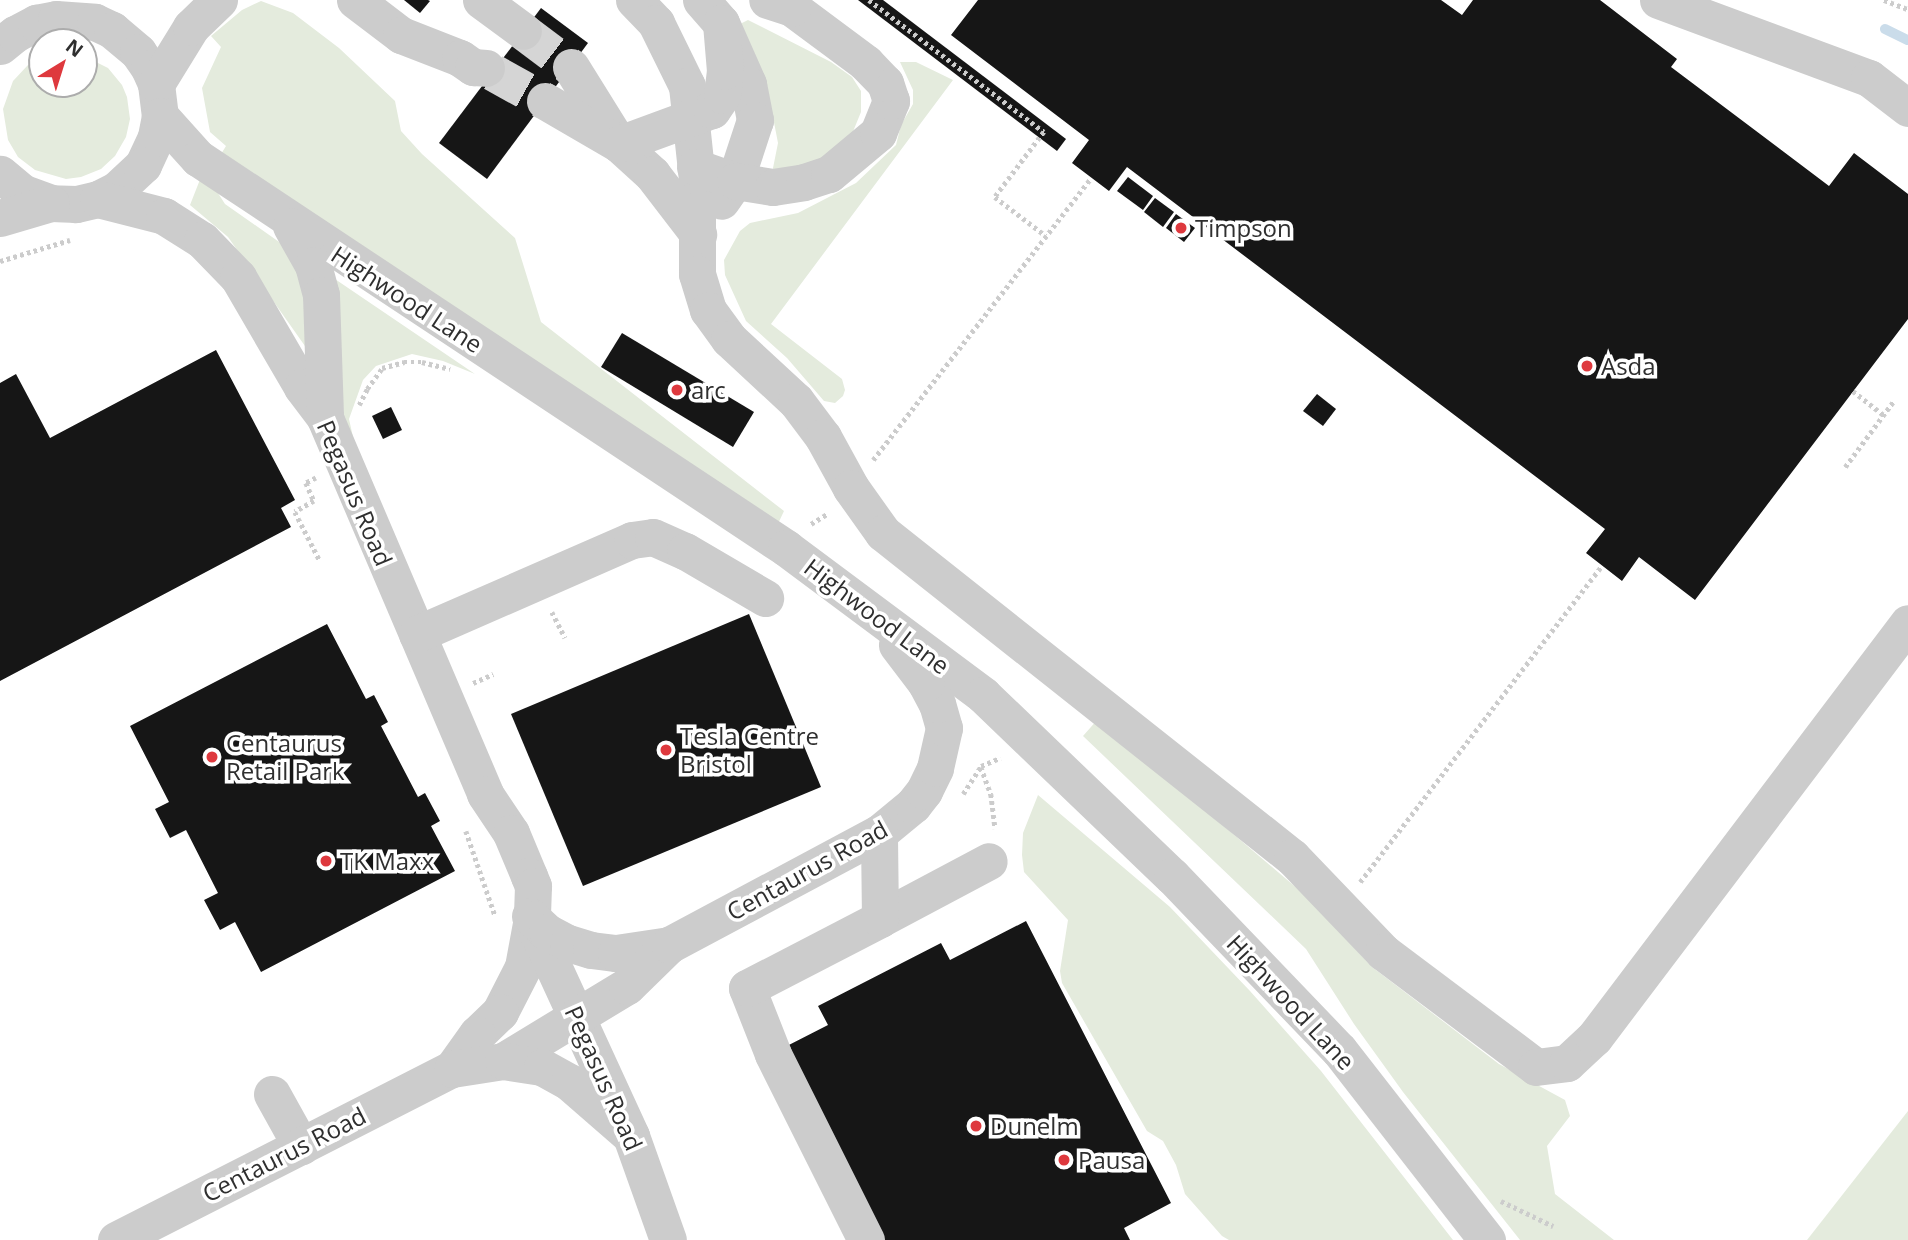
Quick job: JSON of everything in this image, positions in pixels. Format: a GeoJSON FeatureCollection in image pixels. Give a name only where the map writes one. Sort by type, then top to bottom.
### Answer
{"type":"FeatureCollection","features":[{"type":"Feature","properties":{"kind":"street"},"geometry":{"type":"LineString","coordinates":[[0,174],[23,193],[51,203],[76,204],[98,199],[116,190],[143,165],[156,137],[158,100],[191,27],[219,0]]}},
{"type":"Feature","properties":{"kind":"street"},"geometry":{"type":"LineString","coordinates":[[355,0],[401,35],[460,58],[473,68],[489,70],[478,56],[462,44],[423,28],[384,0]]}},
{"type":"Feature","properties":{"kind":"street"},"geometry":{"type":"LineString","coordinates":[[481,0],[523,32]]}},
{"type":"Feature","properties":{"kind":"street"},"geometry":{"type":"LineString","coordinates":[[634,0],[656,23],[687,86],[695,167],[697,274],[708,310],[729,339],[796,401],[823,437],[851,488],[883,533],[1292,857],[1383,952],[1536,1067],[1567,1063],[1594,1038],[1908,623]]}},
{"type":"Feature","properties":{"kind":"street"},"geometry":{"type":"LineString","coordinates":[[695,167],[735,181],[773,187],[830,174],[878,133],[891,101],[885,83],[866,63],[792,8],[767,0]]}},
{"type":"Feature","properties":{"kind":"street"},"geometry":{"type":"LineString","coordinates":[[1658,0],[1869,78],[1908,108]]}},
{"type":"Feature","properties":{"kind":"street"},"geometry":{"type":"LineString","coordinates":[[0,6],[36,23]]}},
{"type":"Feature","properties":{"kind":"street"},"geometry":{"type":"LineString","coordinates":[[0,46],[36,23],[108,11]]}},
{"type":"Feature","properties":{"kind":"street","name":"Highwood Lane"},"geometry":{"type":"LineString","coordinates":[[108,11],[111,30],[138,51],[178,140],[198,158],[786,548],[983,695],[1172,876],[1339,1050],[1487,1240]]}},
{"type":"Feature","properties":{"kind":"street"},"geometry":{"type":"LineString","coordinates":[[618,144],[712,110],[722,95],[725,71],[711,11]]}},
{"type":"Feature","properties":{"kind":"street"},"geometry":{"type":"LineString","coordinates":[[698,234],[735,181],[755,120],[748,84],[711,11]]}},
{"type":"Feature","properties":{"kind":"street"},"geometry":{"type":"LineString","coordinates":[[571,67],[618,144]]}},
{"type":"Feature","properties":{"kind":"street"},"geometry":{"type":"LineString","coordinates":[[545,101],[618,144],[652,174],[698,234]]}},
{"type":"Feature","properties":{"kind":"street","name":"Pegasus Road"},"geometry":{"type":"LineString","coordinates":[[98,199],[164,216],[221,256],[238,277],[302,387],[340,416],[417,634],[473,806],[494,841],[512,895],[532,918],[578,1017],[631,1136],[668,1240]]}},
{"type":"Feature","properties":{"kind":"street"},"geometry":{"type":"LineString","coordinates":[[0,218],[51,203]]}},
{"type":"Feature","properties":{"kind":"street"},"geometry":{"type":"LineString","coordinates":[[287,219],[305,248],[318,280],[340,416]]}},
{"type":"Feature","properties":{"kind":"street"},"geometry":{"type":"LineString","coordinates":[[417,634],[632,540],[653,537],[685,551],[765,598]]}},
{"type":"Feature","properties":{"kind":"street","name":"Centaurus Road"},"geometry":{"type":"LineString","coordinates":[[503,1061],[627,986],[669,945],[879,833],[899,819],[924,792],[941,751],[944,727],[937,704],[926,683],[856,600]]}},
{"type":"Feature","properties":{"kind":"street"},"geometry":{"type":"LineString","coordinates":[[879,833],[880,919]]}},
{"type":"Feature","properties":{"kind":"street"},"geometry":{"type":"LineString","coordinates":[[866,1240],[773,1055],[747,988],[989,862]]}},
{"type":"Feature","properties":{"kind":"street","name":"Centaurus Road"},"geometry":{"type":"LineString","coordinates":[[532,918],[547,932],[568,943],[591,950],[616,953],[669,945]]}},
{"type":"Feature","properties":{"kind":"street","name":"Centaurus Road"},"geometry":{"type":"LineString","coordinates":[[452,1069],[509,999],[528,953],[532,918]]}},
{"type":"Feature","properties":{"kind":"street","name":"Centaurus Road"},"geometry":{"type":"LineString","coordinates":[[116,1240],[452,1069],[503,1061],[542,1067],[555,1074],[631,1136]]}},
{"type":"Feature","properties":{"kind":"street"},"geometry":{"type":"LineString","coordinates":[[272,1094],[302,1146]]}},
{"type":"Feature","properties":{"kind":"path"},"geometry":{"type":"LineString","coordinates":[[869,0],[1044,132],[995,197],[1046,236]]}},
{"type":"Feature","properties":{"kind":"path"},"geometry":{"type":"LineString","coordinates":[[1884,0],[1908,9]]}},
{"type":"Feature","properties":{"kind":"path"},"geometry":{"type":"LineString","coordinates":[[786,548],[798,531],[836,509],[1091,178]]}},
{"type":"Feature","properties":{"kind":"path"},"geometry":{"type":"LineString","coordinates":[[0,261],[82,238]]}},
{"type":"Feature","properties":{"kind":"path"},"geometry":{"type":"LineString","coordinates":[[340,416],[367,389],[382,368],[404,362],[422,362],[456,372]]}},
{"type":"Feature","properties":{"kind":"path"},"geometry":{"type":"LineString","coordinates":[[1853,391],[1884,415]]}},
{"type":"Feature","properties":{"kind":"path"},"geometry":{"type":"LineString","coordinates":[[1845,467],[1894,402]]}},
{"type":"Feature","properties":{"kind":"path"},"geometry":{"type":"LineString","coordinates":[[310,467],[321,491]]}},
{"type":"Feature","properties":{"kind":"path"},"geometry":{"type":"LineString","coordinates":[[306,483],[314,501],[295,512],[319,559]]}},
{"type":"Feature","properties":{"kind":"path"},"geometry":{"type":"LineString","coordinates":[[1340,908],[1602,566]]}},
{"type":"Feature","properties":{"kind":"path"},"geometry":{"type":"LineString","coordinates":[[960,796],[981,766],[1003,757],[1012,758]]}},
{"type":"Feature","properties":{"kind":"path"},"geometry":{"type":"LineString","coordinates":[[981,766],[996,817],[989,862]]}},
{"type":"Feature","properties":{"kind":"path"},"geometry":{"type":"LineString","coordinates":[[473,806],[490,896]]}},
{"type":"Feature","properties":{"kind":"shaded area"},"geometry":{"type":"Polygon","coordinates":[[[261,1],[293,13],[339,48],[395,101],[401,131],[422,154],[515,238],[541,322],[784,511],[776,528],[218,159],[226,146],[210,132],[202,88],[221,47],[211,36],[242,10],[261,1]]]}},
{"type":"Feature","properties":{"kind":"shaded area"},"geometry":{"type":"Polygon","coordinates":[[[748,20],[831,62],[852,77],[861,91],[861,112],[852,134],[831,153],[802,168],[775,174],[773,168],[778,143],[771,107],[755,55],[740,24],[748,20]]]}},
{"type":"Feature","properties":{"kind":"shaded area"},"geometry":{"type":"Polygon","coordinates":[[[900,62],[916,62],[953,80],[771,324],[842,379],[845,390],[843,396],[835,403],[824,401],[787,358],[746,321],[725,275],[724,260],[740,231],[750,223],[798,213],[856,183],[896,145],[901,125],[913,104],[913,90],[900,62]]]}},
{"type":"Feature","properties":{"kind":"shaded area"},"geometry":{"type":"Polygon","coordinates":[[[98,63],[108,68],[122,85],[127,97],[130,119],[126,137],[115,156],[101,169],[81,177],[66,179],[35,170],[18,157],[8,140],[3,109],[13,81],[28,65],[28,98],[98,98],[98,63]]]}},
{"type":"Feature","properties":{"kind":"shaded area"},"geometry":{"type":"Polygon","coordinates":[[[201,177],[214,187],[225,204],[282,244],[307,285],[312,356],[228,237],[190,205],[201,177]]]}},
{"type":"Feature","properties":{"kind":"shaded area"},"geometry":{"type":"Polygon","coordinates":[[[329,275],[475,374],[443,361],[412,354],[376,366],[363,380],[349,419],[355,446],[342,413],[329,275]]]}},
{"type":"Feature","properties":{"kind":"shaded area"},"geometry":{"type":"Polygon","coordinates":[[[1098,719],[1312,901],[1372,967],[1499,1064],[1565,1100],[1570,1116],[1547,1146],[1555,1194],[1614,1240],[1520,1240],[1403,1092],[1354,1024],[1306,949],[1083,736],[1098,719]]]}},
{"type":"Feature","properties":{"kind":"shaded area"},"geometry":{"type":"Polygon","coordinates":[[[1038,795],[1170,907],[1250,991],[1321,1071],[1453,1240],[1229,1240],[1222,1236],[1185,1194],[1176,1165],[1163,1141],[1147,1131],[1062,983],[1060,971],[1068,920],[1024,872],[1023,833],[1038,795]]]}},
{"type":"Feature","properties":{"kind":"shaded area"},"geometry":{"type":"Polygon","coordinates":[[[1908,1111],[1908,1240],[1807,1240],[1908,1111]]]}},
{"type":"Feature","properties":{"kind":"building"},"geometry":{"type":"Polygon","coordinates":[[[404,0],[428,0],[430,1],[420,13],[404,0]]]}},
{"type":"Feature","properties":{"kind":"building"},"geometry":{"type":"Polygon","coordinates":[[[858,0],[883,0],[1066,139],[1057,151],[858,0]]]}},
{"type":"Feature","properties":{"kind":"building","name":"Asda"},"geometry":{"type":"Polygon","coordinates":[[[978,0],[1441,0],[1462,15],[1473,0],[1600,0],[1677,59],[1671,67],[1829,186],[1854,153],[1908,194],[1908,319],[1695,600],[1639,557],[1622,581],[1586,553],[1605,529],[1127,167],[1109,191],[1072,163],[1089,140],[951,35],[978,0]]]}},
{"type":"Feature","properties":{"kind":"building"},"geometry":{"type":"Polygon","coordinates":[[[541,8],[588,43],[487,179],[439,143],[541,8]]]}},
{"type":"Feature","properties":{"kind":"building"},"geometry":{"type":"Polygon","coordinates":[[[1128,177],[1153,196],[1143,210],[1117,191],[1128,177]]]}},
{"type":"Feature","properties":{"kind":"building"},"geometry":{"type":"Polygon","coordinates":[[[1155,198],[1174,212],[1163,227],[1144,212],[1155,198]]]}},
{"type":"Feature","properties":{"kind":"building","name":"Timpson"},"geometry":{"type":"Polygon","coordinates":[[[1176,214],[1195,228],[1184,242],[1166,228],[1176,214]]]}},
{"type":"Feature","properties":{"kind":"building","name":"arc"},"geometry":{"type":"Polygon","coordinates":[[[622,333],[754,412],[733,447],[601,367],[622,333]]]}},
{"type":"Feature","properties":{"kind":"building"},"geometry":{"type":"Polygon","coordinates":[[[216,350],[295,500],[281,508],[291,527],[0,681],[0,383],[16,374],[50,438],[216,350]]]}},
{"type":"Feature","properties":{"kind":"building"},"geometry":{"type":"Polygon","coordinates":[[[1317,394],[1336,409],[1323,426],[1303,411],[1317,394]]]}},
{"type":"Feature","properties":{"kind":"building"},"geometry":{"type":"Polygon","coordinates":[[[391,407],[402,430],[383,439],[372,416],[391,407]]]}},
{"type":"Feature","properties":{"kind":"building","name":"Tesla Centre Bristol"},"geometry":{"type":"Polygon","coordinates":[[[749,614],[821,787],[583,886],[511,714],[749,614]]]}},
{"type":"Feature","properties":{"kind":"building"},"geometry":{"type":"Polygon","coordinates":[[[327,624],[366,699],[374,695],[388,722],[381,726],[418,797],[425,793],[440,821],[431,826],[455,871],[261,972],[235,922],[220,930],[204,900],[218,893],[186,830],[170,838],[155,809],[169,802],[130,726],[327,624]]]}},
{"type":"Feature","properties":{"kind":"building","name":"Dunelm"},"geometry":{"type":"Polygon","coordinates":[[[1026,921],[1171,1203],[1124,1228],[1130,1240],[880,1240],[781,1049],[828,1025],[818,1006],[941,943],[950,960],[1026,921]]]}},
{"type":"Feature","properties":{"kind":"waterway"},"geometry":{"type":"LineString","coordinates":[[1885,29],[1908,40]]}},
{"type":"Feature","properties":{"kind":"tunnel"},"geometry":{"type":"LineString","coordinates":[[523,31],[571,67]]}},
{"type":"Feature","properties":{"kind":"tunnel"},"geometry":{"type":"LineString","coordinates":[[493,72],[545,101]]}},
{"type":"Feature","properties":{"kind":"place","name":"Timpson"},"geometry":{"type":"Point","coordinates":[1181,228]}},
{"type":"Feature","properties":{"kind":"place","name":"Asda"},"geometry":{"type":"Point","coordinates":[1587,366]}},
{"type":"Feature","properties":{"kind":"place","name":"arc"},"geometry":{"type":"Point","coordinates":[677,390]}},
{"type":"Feature","properties":{"kind":"place","name":"Tesla Centre Bristol"},"geometry":{"type":"Point","coordinates":[666,750]}},
{"type":"Feature","properties":{"kind":"place","name":"Centaurus Retail Park"},"geometry":{"type":"Point","coordinates":[212,757]}},
{"type":"Feature","properties":{"kind":"place","name":"TK Maxx"},"geometry":{"type":"Point","coordinates":[326,861]}},
{"type":"Feature","properties":{"kind":"place","name":"Dunelm"},"geometry":{"type":"Point","coordinates":[976,1126]}},
{"type":"Feature","properties":{"kind":"place","name":"Pausa"},"geometry":{"type":"Point","coordinates":[1064,1160]}}]}
